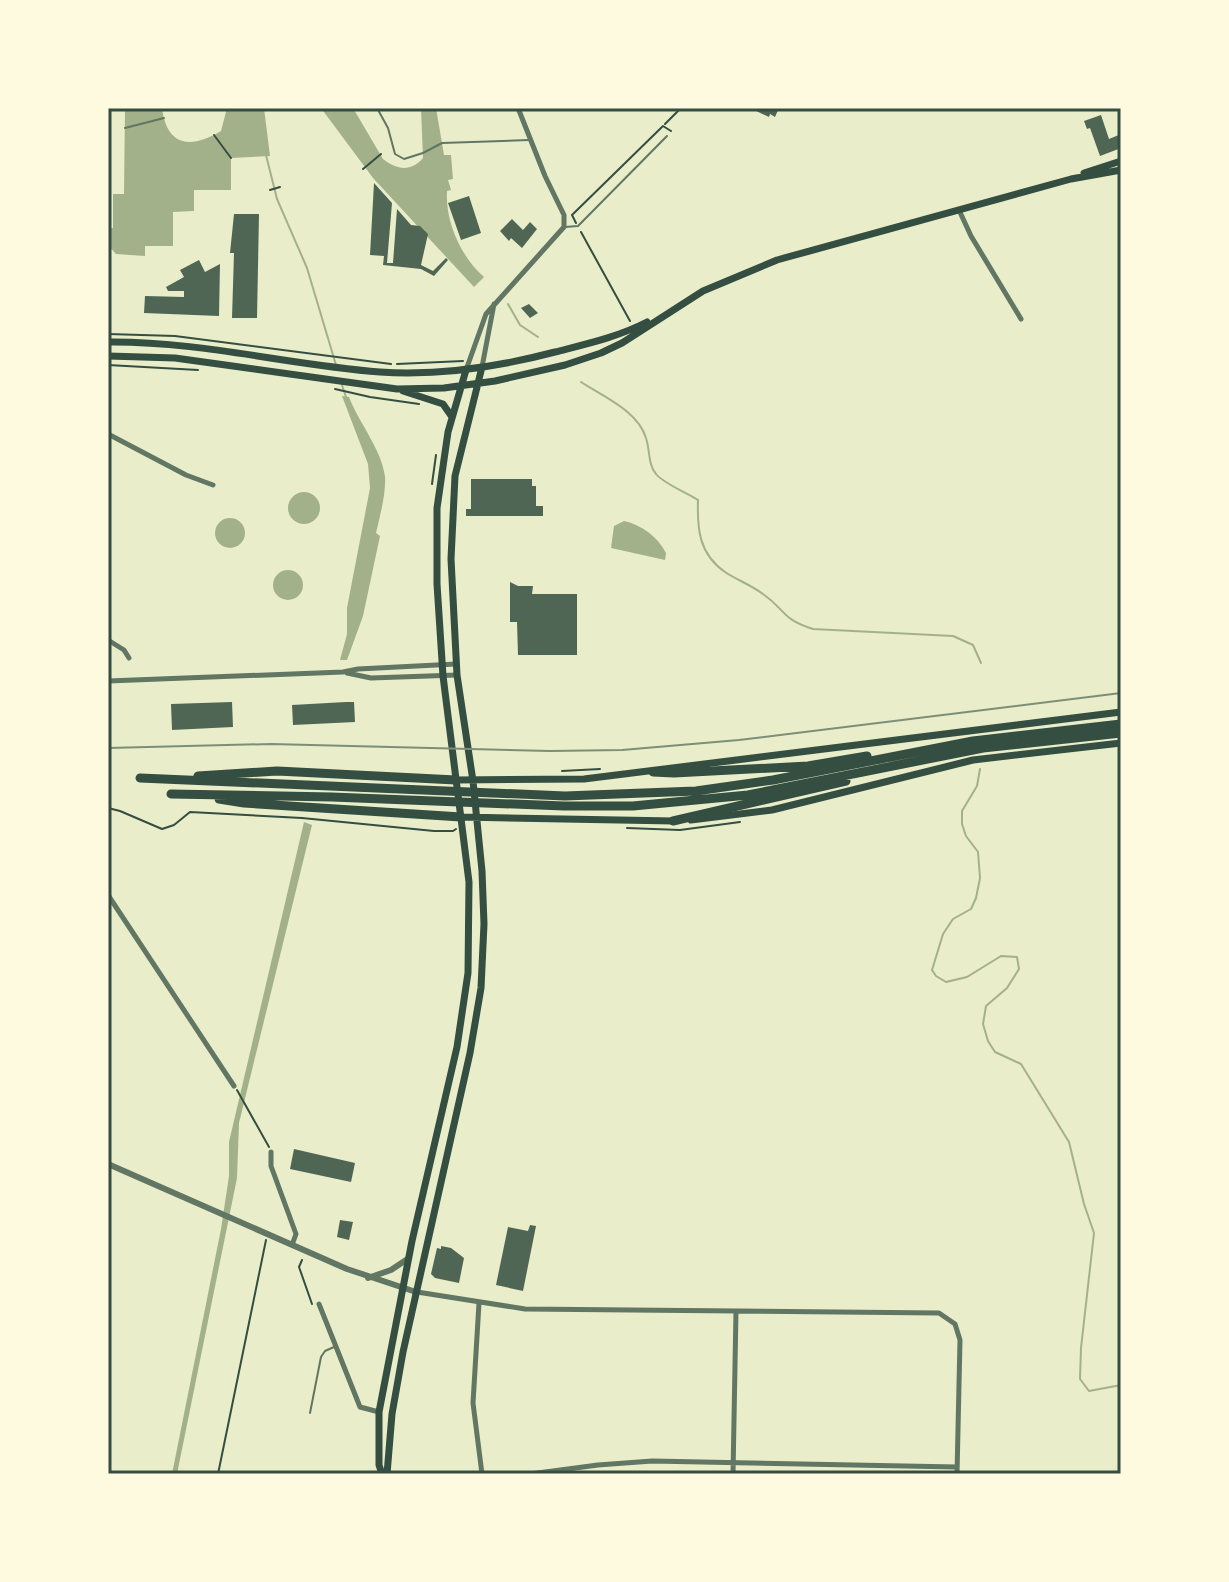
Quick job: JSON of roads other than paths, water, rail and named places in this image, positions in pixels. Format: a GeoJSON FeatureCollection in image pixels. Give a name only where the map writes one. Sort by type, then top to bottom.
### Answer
{"type":"FeatureCollection","features":[{"type":"Feature","properties":{"kind":"highway"},"geometry":{"type":"LineString","coordinates":[[653,772],[808,766],[911,748],[1121,724]]}},
{"type":"Feature","properties":{"kind":"highway"},"geometry":{"type":"LineString","coordinates":[[171,794],[599,806],[693,802],[763,792],[983,748],[1121,733]]}},
{"type":"Feature","properties":{"kind":"highway"},"geometry":{"type":"LineString","coordinates":[[140,778],[609,796],[696,791],[784,778],[950,745]]}},
{"type":"Feature","properties":{"kind":"highway"},"geometry":{"type":"LineString","coordinates":[[171,780],[223,773],[277,771],[456,780]]}},
{"type":"Feature","properties":{"kind":"highway"},"geometry":{"type":"LineString","coordinates":[[673,821],[831,786],[869,771]]}},
{"type":"Feature","properties":{"kind":"highway"},"geometry":{"type":"LineString","coordinates":[[192,794],[244,803],[461,817]]}},
{"type":"Feature","properties":{"kind":"main road"},"geometry":{"type":"LineString","coordinates":[[108,342],[326,361],[346,368],[402,373],[466,370],[540,356],[624,333],[721,282],[777,260],[1071,179],[1121,161]]}},
{"type":"Feature","properties":{"kind":"main road"},"geometry":{"type":"LineString","coordinates":[[1071,179],[1121,170]]}},
{"type":"Feature","properties":{"kind":"main road"},"geometry":{"type":"LineString","coordinates":[[397,389],[478,383],[571,363],[622,343],[684,302]]}},
{"type":"Feature","properties":{"kind":"main road"},"geometry":{"type":"LineString","coordinates":[[108,356],[175,358],[333,384],[350,382],[397,389],[443,404],[452,417]]}},
{"type":"Feature","properties":{"kind":"main road"},"geometry":{"type":"LineString","coordinates":[[384,1474],[392,1414],[416,1292],[479,1008],[484,924],[478,817],[457,675],[452,583],[453,492],[461,444],[482,367]]}},
{"type":"Feature","properties":{"kind":"main road"},"geometry":{"type":"LineString","coordinates":[[384,1474],[379,1465],[379,1412],[402,1289],[465,999],[470,924],[468,869],[442,665],[437,508],[440,475],[452,417],[466,370]]}},
{"type":"Feature","properties":{"kind":"main road"},"geometry":{"type":"LineString","coordinates":[[456,780],[557,781],[653,772],[1121,712]]}},
{"type":"Feature","properties":{"kind":"main road"},"geometry":{"type":"LineString","coordinates":[[461,817],[673,821],[772,810],[985,758],[1121,743]]}},
{"type":"Feature","properties":{"kind":"main road"},"geometry":{"type":"LineString","coordinates":[[379,1412],[392,1414]]}},
{"type":"Feature","properties":{"kind":"street"},"geometry":{"type":"LineString","coordinates":[[466,370],[481,325],[494,303],[564,227],[564,215],[518,108]]}},
{"type":"Feature","properties":{"kind":"street"},"geometry":{"type":"LineString","coordinates":[[959,210],[971,236],[1021,319]]}},
{"type":"Feature","properties":{"kind":"street"},"geometry":{"type":"LineString","coordinates":[[482,367],[494,303]]}},
{"type":"Feature","properties":{"kind":"street"},"geometry":{"type":"LineString","coordinates":[[108,434],[186,475],[213,485]]}},
{"type":"Feature","properties":{"kind":"street"},"geometry":{"type":"LineString","coordinates":[[108,640],[124,650],[129,658]]}},
{"type":"Feature","properties":{"kind":"street"},"geometry":{"type":"LineString","coordinates":[[108,681],[343,672],[456,664]]}},
{"type":"Feature","properties":{"kind":"street"},"geometry":{"type":"LineString","coordinates":[[343,672],[371,678],[457,675]]}},
{"type":"Feature","properties":{"kind":"street"},"geometry":{"type":"LineString","coordinates":[[108,895],[235,1088]]}},
{"type":"Feature","properties":{"kind":"street"},"geometry":{"type":"LineString","coordinates":[[271,1152],[271,1166],[296,1234],[292,1245]]}},
{"type":"Feature","properties":{"kind":"street"},"geometry":{"type":"LineString","coordinates":[[108,1164],[368,1278],[416,1292],[525,1309],[939,1313],[955,1324],[960,1350],[957,1471],[652,1461],[530,1474]]}},
{"type":"Feature","properties":{"kind":"street"},"geometry":{"type":"LineString","coordinates":[[368,1278],[391,1270],[409,1258]]}},
{"type":"Feature","properties":{"kind":"street"},"geometry":{"type":"LineString","coordinates":[[479,1303],[473,1394],[482,1474]]}},
{"type":"Feature","properties":{"kind":"street"},"geometry":{"type":"LineString","coordinates":[[319,1304],[360,1407],[379,1412]]}},
{"type":"Feature","properties":{"kind":"street"},"geometry":{"type":"LineString","coordinates":[[733,1474],[736,1311]]}},
{"type":"Feature","properties":{"kind":"lane"},"geometry":{"type":"LineString","coordinates":[[377,108],[388,128],[395,154],[404,159],[442,143],[531,140]]}},
{"type":"Feature","properties":{"kind":"lane"},"geometry":{"type":"LineString","coordinates":[[125,128],[164,118]]}},
{"type":"Feature","properties":{"kind":"lane"},"geometry":{"type":"LineString","coordinates":[[564,227],[578,226],[667,136]]}},
{"type":"Feature","properties":{"kind":"lane"},"geometry":{"type":"LineString","coordinates":[[310,1413],[321,1357],[335,1346]]}},
{"type":"Feature","properties":{"kind":"waterway"},"geometry":{"type":"LineString","coordinates":[[266,155],[277,199],[307,268],[336,365]]}},
{"type":"Feature","properties":{"kind":"waterway"},"geometry":{"type":"LineString","coordinates":[[508,304],[520,325],[538,337]]}},
{"type":"Feature","properties":{"kind":"waterway"},"geometry":{"type":"LineString","coordinates":[[341,382],[346,397]]}},
{"type":"Feature","properties":{"kind":"waterway"},"geometry":{"type":"LineString","coordinates":[[581,382],[636,420],[646,438],[650,462],[656,474],[698,500],[701,540],[716,565],[763,594],[789,618],[813,629],[953,636],[973,645],[981,663]]}},
{"type":"Feature","properties":{"kind":"waterway"},"geometry":{"type":"LineString","coordinates":[[980,769],[977,786],[962,811],[966,836],[978,852],[980,878],[976,898],[971,909],[953,919],[943,934],[932,970],[946,982],[967,977],[1001,956],[1017,957],[1019,969],[1007,988],[986,1006],[983,1024],[995,1052],[1021,1064],[1069,1142],[1094,1233],[1080,1379],[1089,1391],[1121,1385]]}},
{"type":"Feature","properties":{"kind":"tram line"},"geometry":{"type":"LineString","coordinates":[[108,748],[271,744],[622,750],[739,740],[1121,693]]}}]}
